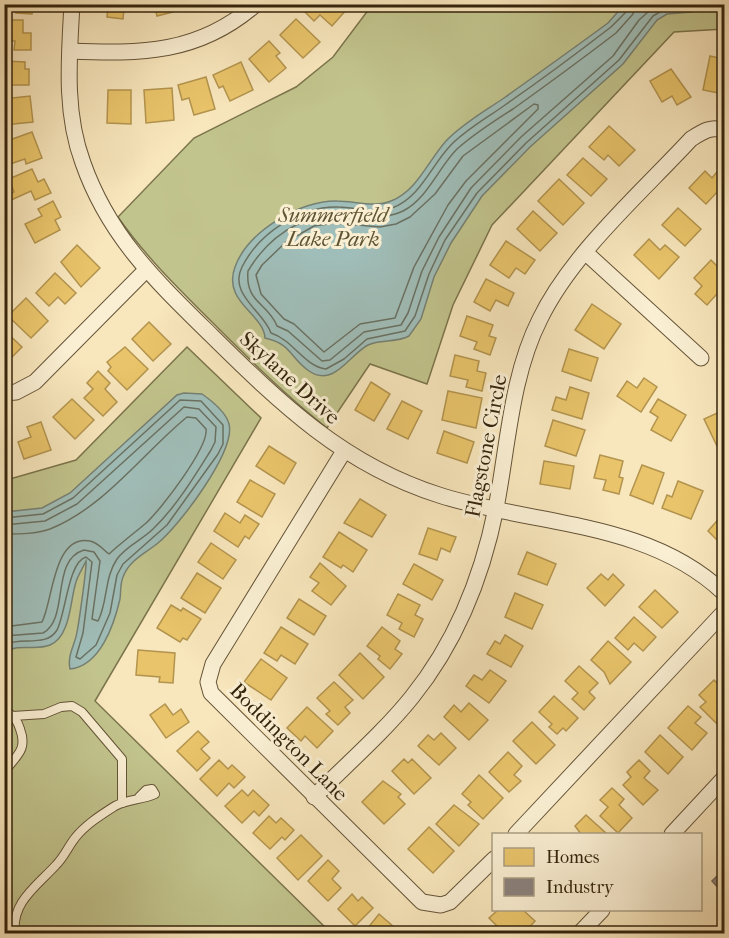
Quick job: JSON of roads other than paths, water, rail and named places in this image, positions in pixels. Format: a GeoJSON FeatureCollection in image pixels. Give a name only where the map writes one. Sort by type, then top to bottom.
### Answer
{"type":"FeatureCollection","features":[{"type":"Feature","properties":{"kind":"street","name":"Skylane Drive"},"geometry":{"type":"LineString","coordinates":[[72,4],[69,98],[82,162],[94,191],[118,235],[146,270],[271,394],[321,436],[408,484],[495,510],[611,532],[642,543],[697,571],[724,593]]}},
{"type":"Feature","properties":{"kind":"street"},"geometry":{"type":"LineString","coordinates":[[70,51],[131,54],[178,46],[223,28],[256,4]]}},
{"type":"Feature","properties":{"kind":"street","name":"Flagstone Circle"},"geometry":{"type":"LineString","coordinates":[[314,797],[411,698],[439,660],[466,609],[479,577],[495,510],[520,377],[531,340],[550,299],[585,252],[691,139],[710,129],[718,128],[724,131]]}},
{"type":"Feature","properties":{"kind":"street"},"geometry":{"type":"LineString","coordinates":[[585,252],[700,358]]}},
{"type":"Feature","properties":{"kind":"street"},"geometry":{"type":"LineString","coordinates":[[4,393],[16,392],[35,382],[146,270]]}},
{"type":"Feature","properties":{"kind":"street","name":"Boddington Lane"},"geometry":{"type":"LineString","coordinates":[[344,450],[213,664],[208,682],[218,702],[422,902],[441,905],[450,902],[492,861]]}},
{"type":"Feature","properties":{"kind":"street"},"geometry":{"type":"LineString","coordinates":[[517,833],[724,612]]}},
{"type":"Feature","properties":{"kind":"street"},"geometry":{"type":"LineString","coordinates":[[673,833],[724,778]]}},
{"type":"Feature","properties":{"kind":"street"},"geometry":{"type":"LineString","coordinates":[[581,933],[600,911]]}},
{"type":"Feature","properties":{"kind":"lane"},"geometry":{"type":"LineString","coordinates":[[13,716],[44,714],[72,706],[82,712],[122,759],[122,803]]}},
{"type":"Feature","properties":{"kind":"lane"},"geometry":{"type":"LineString","coordinates":[[4,711],[13,716],[18,723],[24,743],[20,754],[4,772]]}},
{"type":"Feature","properties":{"kind":"lane"},"geometry":{"type":"LineString","coordinates":[[15,933],[16,911],[26,895],[57,864],[76,837],[90,823],[122,803],[140,797]]}},
{"type":"Feature","properties":{"kind":"water"},"geometry":{"type":"Polygon","coordinates":[[[624,5],[710,5],[691,12],[667,14],[657,20],[623,64],[530,147],[482,196],[451,243],[434,277],[421,319],[409,336],[368,345],[341,368],[326,376],[309,371],[281,344],[265,338],[263,329],[239,299],[234,289],[235,267],[251,241],[277,220],[308,206],[337,201],[378,204],[400,196],[415,183],[446,141],[459,129],[608,23],[624,5]]]}},
{"type":"Feature","properties":{"kind":"water"},"geometry":{"type":"Polygon","coordinates":[[[202,394],[225,415],[229,424],[229,436],[224,452],[204,487],[179,521],[158,543],[129,566],[122,580],[114,620],[104,643],[90,660],[70,669],[86,561],[76,582],[66,626],[57,640],[44,647],[16,648],[5,652],[5,512],[42,508],[70,493],[177,395],[202,394]]]}},
{"type":"Feature","properties":{"kind":"park label","name":"Summerfield Lake Park"},"geometry":{"type":"Point","coordinates":[333,227]}}]}
